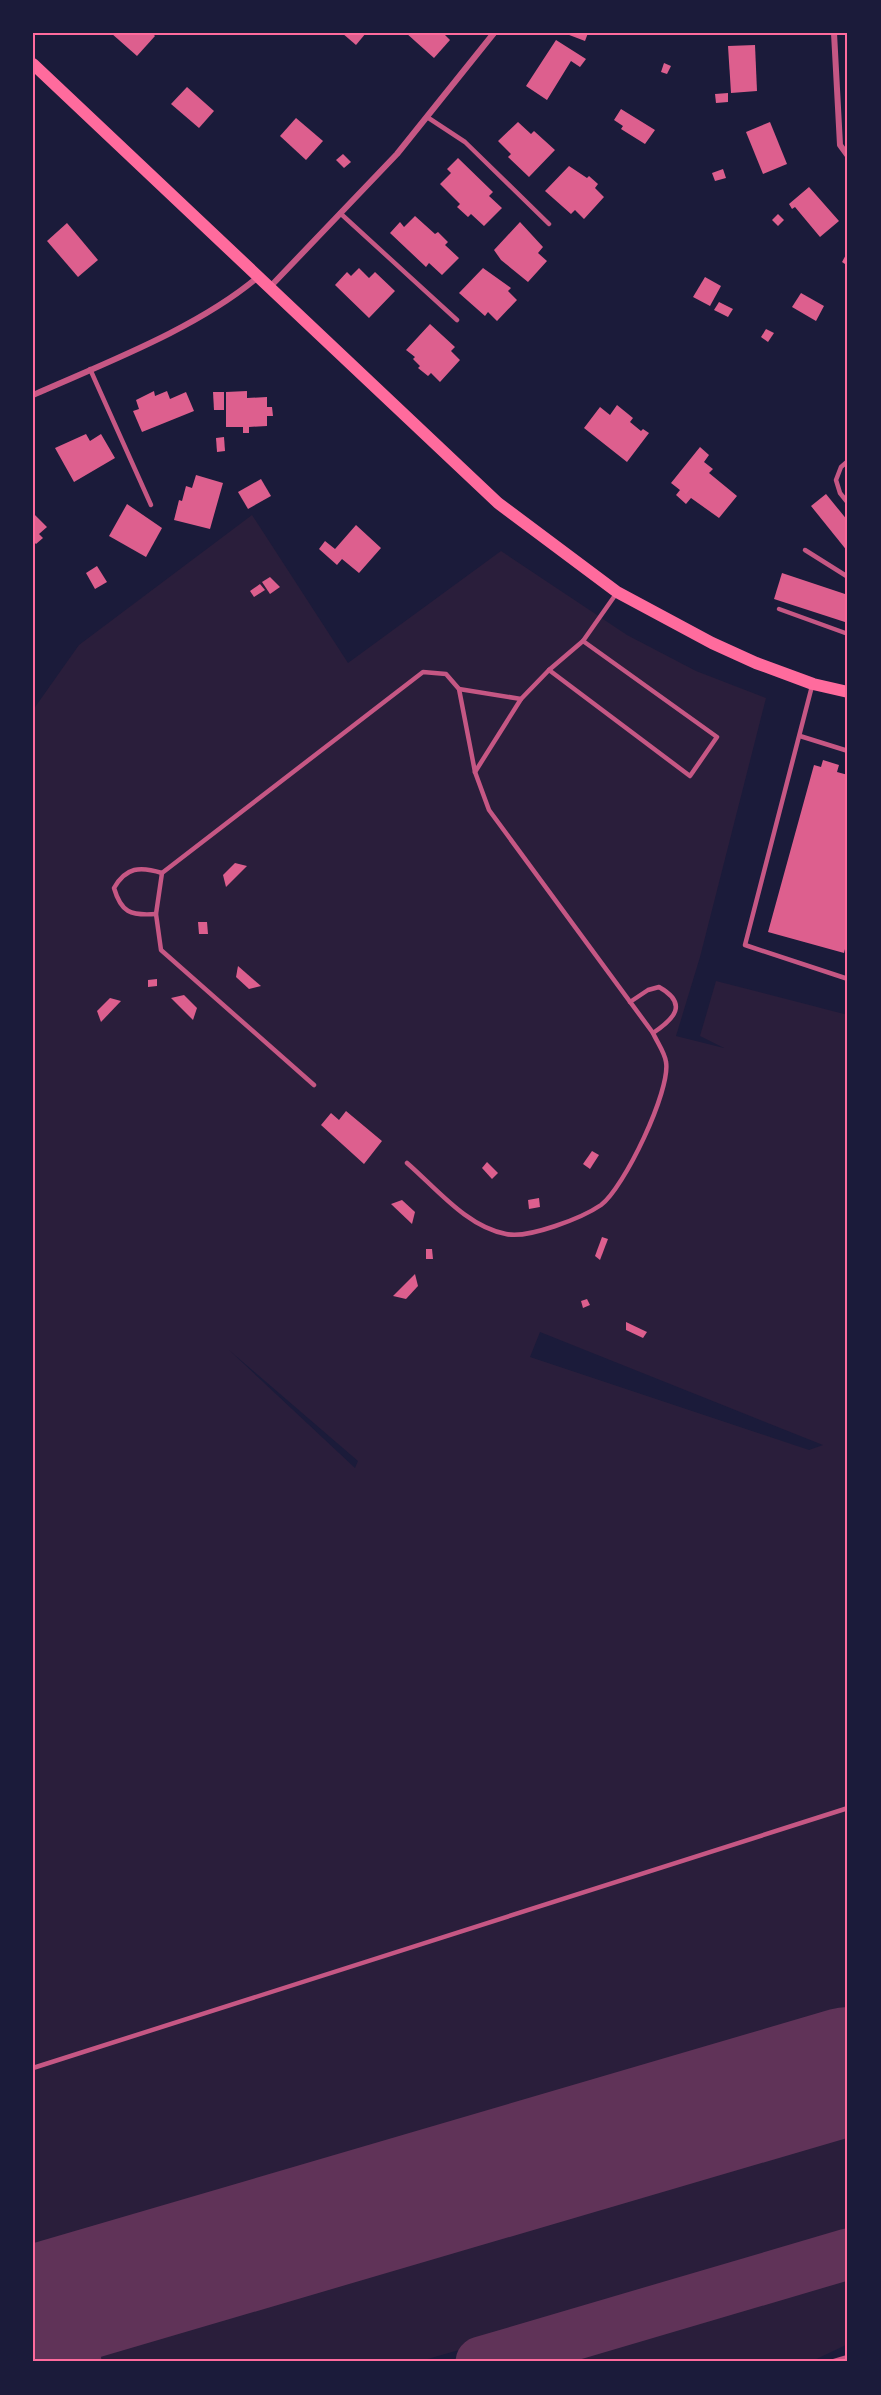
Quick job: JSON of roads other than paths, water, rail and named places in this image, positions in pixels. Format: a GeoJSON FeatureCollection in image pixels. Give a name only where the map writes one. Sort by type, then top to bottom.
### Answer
{"type":"FeatureCollection","features":[{"type":"Feature","properties":{"kind":"main road"},"geometry":{"type":"LineString","coordinates":[[33,64],[498,503],[617,592],[712,643],[756,663],[813,684],[848,692]]}},
{"type":"Feature","properties":{"kind":"street"},"geometry":{"type":"LineString","coordinates":[[269,288],[397,154],[494,33]]}},
{"type":"Feature","properties":{"kind":"street"},"geometry":{"type":"LineString","coordinates":[[834,33],[840,145],[848,156]]}},
{"type":"Feature","properties":{"kind":"street"},"geometry":{"type":"LineString","coordinates":[[33,395],[198,316],[239,293],[258,277]]}},
{"type":"Feature","properties":{"kind":"lane"},"geometry":{"type":"LineString","coordinates":[[427,117],[465,142],[549,224]]}},
{"type":"Feature","properties":{"kind":"lane"},"geometry":{"type":"LineString","coordinates":[[340,213],[457,320]]}},
{"type":"Feature","properties":{"kind":"lane"},"geometry":{"type":"LineString","coordinates":[[90,369],[151,505]]}},
{"type":"Feature","properties":{"kind":"lane"},"geometry":{"type":"LineString","coordinates":[[848,461],[841,467],[836,480],[840,494],[848,503]]}},
{"type":"Feature","properties":{"kind":"lane"},"geometry":{"type":"LineString","coordinates":[[805,550],[848,577]]}},
{"type":"Feature","properties":{"kind":"lane"},"geometry":{"type":"LineString","coordinates":[[475,772],[520,699],[583,641],[617,592]]}},
{"type":"Feature","properties":{"kind":"lane"},"geometry":{"type":"LineString","coordinates":[[779,609],[848,634]]}},
{"type":"Feature","properties":{"kind":"lane"},"geometry":{"type":"LineString","coordinates":[[549,670],[690,776],[717,737],[583,641]]}},
{"type":"Feature","properties":{"kind":"lane"},"geometry":{"type":"LineString","coordinates":[[314,1085],[161,950],[156,914],[162,873],[423,672],[446,674],[459,689],[475,772],[489,810],[653,1033],[666,1061],[666,1080],[637,1156],[602,1204],[538,1233],[507,1235],[473,1221],[407,1163]]}},
{"type":"Feature","properties":{"kind":"lane"},"geometry":{"type":"LineString","coordinates":[[813,684],[745,945],[848,980]]}},
{"type":"Feature","properties":{"kind":"lane"},"geometry":{"type":"LineString","coordinates":[[459,689],[520,699]]}},
{"type":"Feature","properties":{"kind":"lane"},"geometry":{"type":"LineString","coordinates":[[800,736],[848,751]]}},
{"type":"Feature","properties":{"kind":"lane"},"geometry":{"type":"LineString","coordinates":[[156,914],[129,913],[119,903],[114,888],[121,876],[132,869],[147,868],[162,873]]}},
{"type":"Feature","properties":{"kind":"lane"},"geometry":{"type":"LineString","coordinates":[[630,1002],[648,990],[659,987],[669,993],[676,1003],[676,1013],[670,1022],[653,1033]]}},
{"type":"Feature","properties":{"kind":"lane"},"geometry":{"type":"LineString","coordinates":[[33,2068],[848,1808]]}},
{"type":"Feature","properties":{"kind":"lane"},"geometry":{"type":"LineString","coordinates":[[831,2362],[848,2356]]}}]}
